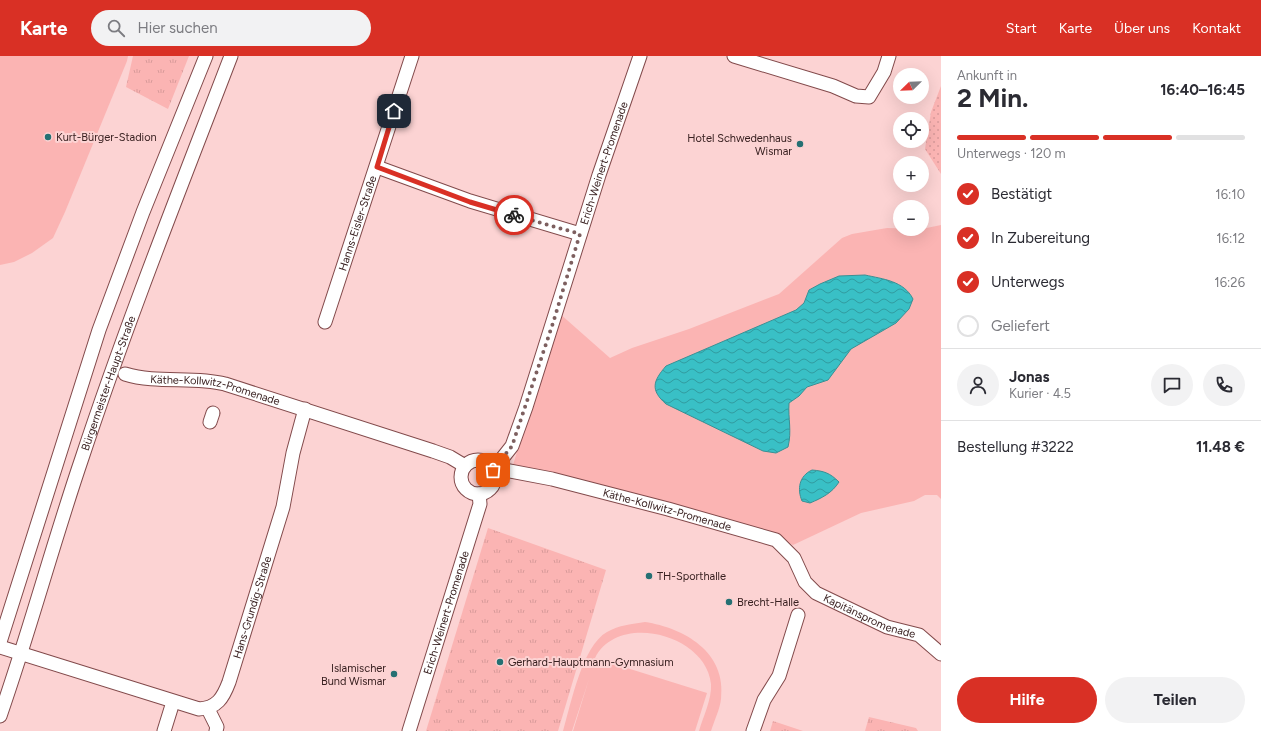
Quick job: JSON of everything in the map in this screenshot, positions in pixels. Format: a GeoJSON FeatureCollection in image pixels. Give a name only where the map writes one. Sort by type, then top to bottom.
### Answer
{"type":"FeatureCollection","features":[{"type":"Feature","properties":{"kind":"street"},"geometry":{"type":"LineString","coordinates":[[0,642],[99,330],[143,212],[206,56]]}},
{"type":"Feature","properties":{"kind":"street","name":"Bürgermeister-Haupt-Straße"},"geometry":{"type":"LineString","coordinates":[[0,716],[22,655],[81,460],[112,369],[135,304],[231,56]]}},
{"type":"Feature","properties":{"kind":"street","name":"Hanns-Eisler-Straße"},"geometry":{"type":"LineString","coordinates":[[325,322],[377,167],[412,56]]}},
{"type":"Feature","properties":{"kind":"street","name":"Erich-Weinert-Promenade"},"geometry":{"type":"LineString","coordinates":[[493,470],[512,446],[553,323],[580,234],[640,56]]}},
{"type":"Feature","properties":{"kind":"street"},"geometry":{"type":"LineString","coordinates":[[734,56],[856,96],[869,97],[884,72],[889,56]]}},
{"type":"Feature","properties":{"kind":"street"},"geometry":{"type":"LineString","coordinates":[[377,167],[470,202],[580,234]]}},
{"type":"Feature","properties":{"kind":"street","name":"Käthe-Kollwitz-Promenade"},"geometry":{"type":"LineString","coordinates":[[125,374],[143,378],[208,380],[226,384],[450,457],[459,473],[473,462],[482,461],[493,470],[505,470],[552,479],[776,540],[794,558],[805,582],[816,592]]}},
{"type":"Feature","properties":{"kind":"street","name":"Hans-Grundig-Straße"},"geometry":{"type":"LineString","coordinates":[[208,709],[218,704],[225,694],[283,507],[293,453],[305,409]]}},
{"type":"Feature","properties":{"kind":"street"},"geometry":{"type":"LineString","coordinates":[[459,473],[462,484],[465,488],[474,494],[479,494],[489,490],[492,486],[494,475],[493,470]]}},
{"type":"Feature","properties":{"kind":"street","name":"Erich-Weinert-Promenade"},"geometry":{"type":"LineString","coordinates":[[409,731],[480,504],[479,494]]}},
{"type":"Feature","properties":{"kind":"street","name":"Kapitänspromenade"},"geometry":{"type":"LineString","coordinates":[[816,592],[887,627],[919,635],[941,654]]}},
{"type":"Feature","properties":{"kind":"street"},"geometry":{"type":"LineString","coordinates":[[753,731],[766,695],[779,676],[798,615]]}},
{"type":"Feature","properties":{"kind":"street"},"geometry":{"type":"LineString","coordinates":[[0,647],[173,702],[199,709],[208,709],[217,727],[216,731]]}},
{"type":"Feature","properties":{"kind":"street"},"geometry":{"type":"LineString","coordinates":[[164,731],[173,702]]}},
{"type":"Feature","properties":{"kind":"green space","name":"Kurt-Bürger-Stadion"},"geometry":{"type":"Polygon","coordinates":[[[0,56],[128,56],[53,238],[32,253],[14,262],[0,265],[0,56]]]}},
{"type":"Feature","properties":{"kind":"green space"},"geometry":{"type":"Polygon","coordinates":[[[133,56],[189,56],[168,109],[126,87],[133,56]]]}},
{"type":"Feature","properties":{"kind":"green space"},"geometry":{"type":"Polygon","coordinates":[[[941,86],[941,174],[925,149],[929,148],[929,124],[931,112],[941,86]]]}},
{"type":"Feature","properties":{"kind":"green space"},"geometry":{"type":"Polygon","coordinates":[[[941,225],[941,499],[937,495],[925,495],[914,501],[861,513],[793,545],[770,534],[513,465],[559,313],[610,358],[632,348],[689,329],[779,294],[842,238],[852,234],[887,228],[893,228],[893,236],[929,236],[929,228],[941,225]]]}},
{"type":"Feature","properties":{"kind":"green space"},"geometry":{"type":"Polygon","coordinates":[[[488,528],[606,570],[558,731],[426,731],[488,528]]]}},
{"type":"Feature","properties":{"kind":"green space"},"geometry":{"type":"Polygon","coordinates":[[[645,622],[660,625],[688,637],[700,645],[710,656],[717,668],[721,682],[721,699],[711,731],[699,731],[709,702],[711,690],[711,684],[706,667],[694,652],[678,642],[660,635],[640,633],[622,636],[606,644],[595,658],[707,693],[695,731],[573,731],[589,679],[572,731],[563,731],[584,662],[598,639],[607,632],[616,628],[645,622]]]}},
{"type":"Feature","properties":{"kind":"green space"},"geometry":{"type":"Polygon","coordinates":[[[869,717],[916,728],[918,731],[865,731],[869,717]]]}},
{"type":"Feature","properties":{"kind":"green space"},"geometry":{"type":"Polygon","coordinates":[[[773,721],[803,731],[770,731],[773,721]]]}},
{"type":"Feature","properties":{"kind":"water"},"geometry":{"type":"Polygon","coordinates":[[[865,275],[892,282],[904,288],[913,299],[909,309],[896,323],[851,349],[828,380],[807,387],[799,396],[789,403],[790,436],[788,447],[776,453],[763,451],[666,404],[657,394],[655,385],[656,381],[666,366],[796,310],[804,303],[809,290],[820,284],[839,276],[865,275]]]}},
{"type":"Feature","properties":{"kind":"water"},"geometry":{"type":"Polygon","coordinates":[[[812,470],[827,473],[839,482],[826,495],[810,503],[802,501],[800,496],[800,483],[804,476],[812,470]]]}},
{"type":"Feature","properties":{"kind":"way so far"},"geometry":{"type":"LineString","coordinates":[[493,470],[512,446],[553,323],[580,234],[514,215]]}},
{"type":"Feature","properties":{"kind":"place","name":"Kurt-Bürger-Stadion"},"geometry":{"type":"Point","coordinates":[48,137]}},
{"type":"Feature","properties":{"kind":"place","name":"Hotel Schwedenhaus Wismar"},"geometry":{"type":"Point","coordinates":[800,144]}},
{"type":"Feature","properties":{"kind":"place","name":"TH-Sporthalle"},"geometry":{"type":"Point","coordinates":[649,576]}},
{"type":"Feature","properties":{"kind":"place","name":"Brecht-Halle"},"geometry":{"type":"Point","coordinates":[729,602]}},
{"type":"Feature","properties":{"kind":"place","name":"Gerhard-Hauptmann-Gymnasium"},"geometry":{"type":"Point","coordinates":[500,662]}},
{"type":"Feature","properties":{"kind":"place","name":"Islamischer Bund Wismar"},"geometry":{"type":"Point","coordinates":[394,674]}},
{"type":"Feature","properties":{"kind":"route"},"geometry":{"type":"LineString","coordinates":[[394,111],[377,167],[407,177],[470,202],[514,215]]}}]}
